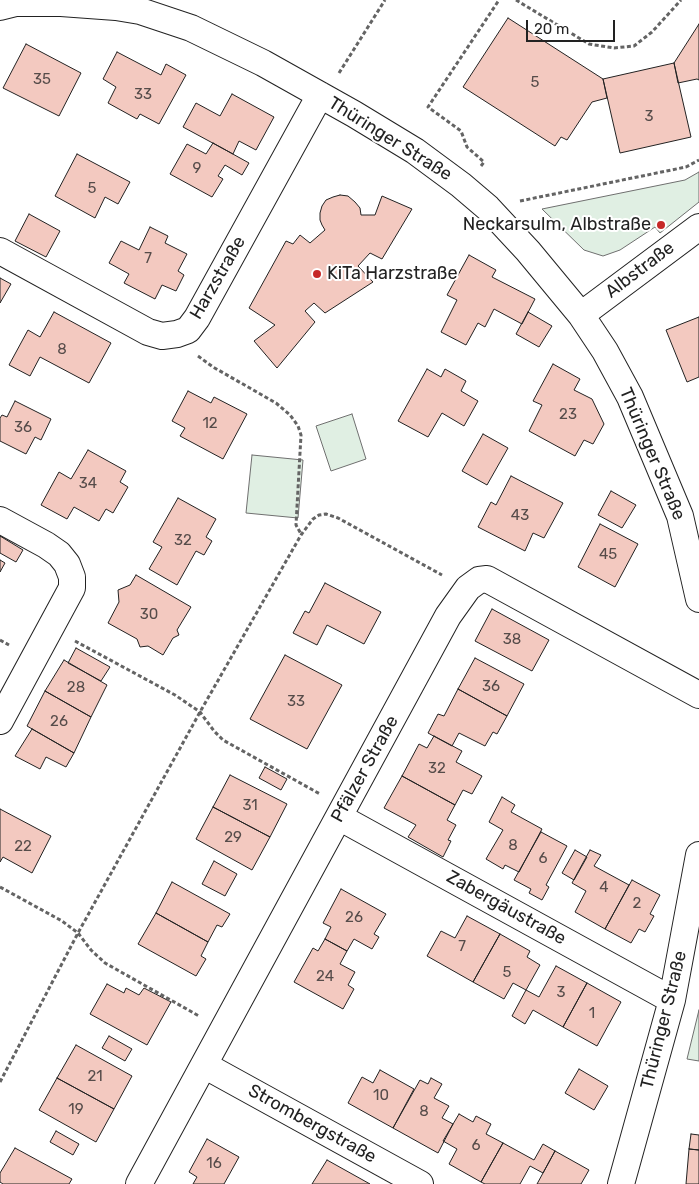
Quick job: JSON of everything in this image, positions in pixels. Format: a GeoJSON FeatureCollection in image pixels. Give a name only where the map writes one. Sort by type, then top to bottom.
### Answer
{"type":"FeatureCollection","features":[{"type":"Feature","properties":{"kind":"street","name":"Thüringer Straße"},"geometry":{"type":"LineString","coordinates":[[10,3],[61,3],[116,7],[142,5],[263,63],[354,114],[415,151],[461,185],[488,208],[528,251],[581,315],[606,351],[689,514],[699,599]]}},
{"type":"Feature","properties":{"kind":"street","name":"Harzstraße"},"geometry":{"type":"LineString","coordinates":[[0,251],[148,332],[162,336],[188,330],[197,318],[322,96]]}},
{"type":"Feature","properties":{"kind":"street","name":"Albstraße"},"geometry":{"type":"LineString","coordinates":[[581,315],[699,227]]}},
{"type":"Feature","properties":{"kind":"street"},"geometry":{"type":"LineString","coordinates":[[0,520],[59,554],[67,564],[72,577],[72,588],[0,721]]}},
{"type":"Feature","properties":{"kind":"street"},"geometry":{"type":"LineString","coordinates":[[468,588],[479,580],[487,579],[699,695]]}},
{"type":"Feature","properties":{"kind":"street","name":"Pfälzer Straße"},"geometry":{"type":"LineString","coordinates":[[139,1184],[448,616],[468,588]]}},
{"type":"Feature","properties":{"kind":"street","name":"Zabergäustraße"},"geometry":{"type":"LineString","coordinates":[[341,812],[672,1000]]}},
{"type":"Feature","properties":{"kind":"street","name":"Thüringer Straße"},"geometry":{"type":"LineString","coordinates":[[622,1184],[672,1000],[699,855]]}},
{"type":"Feature","properties":{"kind":"street","name":"Strombergstraße"},"geometry":{"type":"LineString","coordinates":[[204,1064],[420,1184]]}},
{"type":"Feature","properties":{"kind":"path"},"geometry":{"type":"LineString","coordinates":[[322,96],[386,0]]}},
{"type":"Feature","properties":{"kind":"path"},"geometry":{"type":"LineString","coordinates":[[461,185],[484,162],[467,147],[461,131],[428,106],[499,0]]}},
{"type":"Feature","properties":{"kind":"path"},"geometry":{"type":"LineString","coordinates":[[516,0],[589,44],[614,48],[634,46],[652,32],[681,0]]}},
{"type":"Feature","properties":{"kind":"path"},"geometry":{"type":"LineString","coordinates":[[488,208],[686,167],[699,160]]}},
{"type":"Feature","properties":{"kind":"path"},"geometry":{"type":"LineString","coordinates":[[177,334],[192,351],[213,367],[276,403],[290,415],[298,426],[301,435],[296,525],[301,535]]}},
{"type":"Feature","properties":{"kind":"path"},"geometry":{"type":"LineString","coordinates":[[0,1082],[78,933],[200,712],[301,535],[313,519],[319,515],[326,514],[338,518],[468,588]]}},
{"type":"Feature","properties":{"kind":"path"},"geometry":{"type":"LineString","coordinates":[[50,628],[175,695],[200,712],[223,740],[341,812]]}},
{"type":"Feature","properties":{"kind":"path"},"geometry":{"type":"LineString","coordinates":[[0,887],[62,920],[78,933],[91,950],[105,963],[223,1029]]}},
{"type":"Feature","properties":{"kind":"green space"},"geometry":{"type":"Polygon","coordinates":[[[699,172],[699,202],[660,233],[655,227],[620,250],[603,256],[584,250],[542,209],[685,180],[699,172]]]}},
{"type":"Feature","properties":{"kind":"green space"},"geometry":{"type":"Polygon","coordinates":[[[352,414],[366,459],[331,471],[316,426],[352,414]]]}},
{"type":"Feature","properties":{"kind":"green space"},"geometry":{"type":"Polygon","coordinates":[[[252,455],[303,460],[298,518],[246,513],[252,455]]]}},
{"type":"Feature","properties":{"kind":"green space"},"geometry":{"type":"Polygon","coordinates":[[[699,1010],[699,1061],[687,1059],[699,1010]]]}},
{"type":"Feature","properties":{"kind":"building"},"geometry":{"type":"Polygon","coordinates":[[[508,18],[603,79],[607,98],[592,102],[567,140],[561,137],[555,146],[463,87],[508,18]]]}},
{"type":"Feature","properties":{"kind":"building"},"geometry":{"type":"Polygon","coordinates":[[[699,24],[699,80],[678,83],[674,63],[699,24]]]}},
{"type":"Feature","properties":{"kind":"building"},"geometry":{"type":"Polygon","coordinates":[[[26,44],[81,73],[59,116],[3,88],[26,44]]]}},
{"type":"Feature","properties":{"kind":"building"},"geometry":{"type":"Polygon","coordinates":[[[117,52],[161,75],[166,64],[186,75],[159,124],[140,114],[137,119],[108,103],[116,87],[103,79],[117,52]]]}},
{"type":"Feature","properties":{"kind":"building"},"geometry":{"type":"Polygon","coordinates":[[[674,63],[691,137],[620,153],[603,79],[674,63]]]}},
{"type":"Feature","properties":{"kind":"building"},"geometry":{"type":"Polygon","coordinates":[[[232,94],[274,117],[256,150],[239,141],[233,154],[183,127],[196,103],[220,116],[232,94]]]}},
{"type":"Feature","properties":{"kind":"building"},"geometry":{"type":"Polygon","coordinates":[[[213,143],[249,163],[242,175],[225,165],[218,176],[223,179],[212,197],[170,174],[187,144],[206,154],[213,143]]]}},
{"type":"Feature","properties":{"kind":"building"},"geometry":{"type":"Polygon","coordinates":[[[77,154],[130,182],[118,204],[105,197],[95,218],[55,196],[77,154]]]}},
{"type":"Feature","properties":{"kind":"building","name":"KiTa Harzstraße"},"geometry":{"type":"Polygon","coordinates":[[[340,195],[348,196],[355,202],[360,208],[361,215],[375,215],[382,196],[412,209],[382,259],[370,253],[358,266],[373,282],[325,313],[314,303],[305,311],[315,322],[277,368],[254,341],[275,325],[249,308],[286,241],[293,244],[300,235],[310,243],[325,230],[320,220],[322,206],[326,200],[340,195]]]}},
{"type":"Feature","properties":{"kind":"building"},"geometry":{"type":"Polygon","coordinates":[[[29,214],[60,231],[46,257],[15,241],[29,214]]]}},
{"type":"Feature","properties":{"kind":"building"},"geometry":{"type":"Polygon","coordinates":[[[150,227],[168,236],[165,243],[187,254],[178,271],[184,275],[176,291],[162,285],[155,299],[124,283],[129,274],[109,263],[121,241],[139,250],[150,227]]]}},
{"type":"Feature","properties":{"kind":"building"},"geometry":{"type":"Polygon","coordinates":[[[469,255],[496,270],[492,277],[535,299],[522,324],[494,309],[485,327],[478,323],[466,345],[441,332],[457,300],[447,295],[469,255]]]}},
{"type":"Feature","properties":{"kind":"building"},"geometry":{"type":"Polygon","coordinates":[[[0,278],[11,284],[0,303],[0,278]]]}},
{"type":"Feature","properties":{"kind":"building"},"geometry":{"type":"Polygon","coordinates":[[[54,312],[111,343],[89,383],[40,357],[30,376],[9,365],[28,330],[40,337],[54,312]]]}},
{"type":"Feature","properties":{"kind":"building"},"geometry":{"type":"Polygon","coordinates":[[[528,312],[552,326],[539,347],[516,334],[528,312]]]}},
{"type":"Feature","properties":{"kind":"building"},"geometry":{"type":"Polygon","coordinates":[[[699,317],[699,377],[687,382],[666,330],[699,317]]]}},
{"type":"Feature","properties":{"kind":"building"},"geometry":{"type":"Polygon","coordinates":[[[553,364],[580,379],[574,390],[592,399],[604,424],[593,444],[584,440],[575,456],[529,431],[542,405],[533,401],[553,364]]]}},
{"type":"Feature","properties":{"kind":"building"},"geometry":{"type":"Polygon","coordinates":[[[427,369],[441,377],[445,369],[466,381],[461,391],[478,401],[464,426],[442,413],[428,437],[398,421],[427,369]]]}},
{"type":"Feature","properties":{"kind":"building"},"geometry":{"type":"Polygon","coordinates":[[[188,391],[211,403],[214,397],[247,414],[223,459],[180,436],[185,428],[172,421],[188,391]]]}},
{"type":"Feature","properties":{"kind":"building"},"geometry":{"type":"Polygon","coordinates":[[[15,401],[51,419],[41,440],[35,437],[26,454],[0,441],[0,418],[2,415],[7,417],[15,401]]]}},
{"type":"Feature","properties":{"kind":"building"},"geometry":{"type":"Polygon","coordinates":[[[483,434],[508,448],[487,485],[462,471],[483,434]]]}},
{"type":"Feature","properties":{"kind":"building"},"geometry":{"type":"Polygon","coordinates":[[[88,450],[126,471],[120,482],[128,487],[113,513],[106,509],[99,521],[74,507],[67,519],[41,505],[59,472],[71,479],[88,450]]]}},
{"type":"Feature","properties":{"kind":"building"},"geometry":{"type":"Polygon","coordinates":[[[511,476],[563,503],[544,538],[533,533],[525,551],[478,527],[491,502],[496,505],[511,476]]]}},
{"type":"Feature","properties":{"kind":"building"},"geometry":{"type":"Polygon","coordinates":[[[611,491],[636,505],[622,528],[598,515],[611,491]]]}},
{"type":"Feature","properties":{"kind":"building"},"geometry":{"type":"Polygon","coordinates":[[[178,498],[216,519],[206,537],[212,541],[204,555],[196,551],[177,585],[149,569],[162,547],[153,542],[178,498]]]}},
{"type":"Feature","properties":{"kind":"building"},"geometry":{"type":"Polygon","coordinates":[[[600,524],[638,544],[615,587],[578,567],[600,524]]]}},
{"type":"Feature","properties":{"kind":"building"},"geometry":{"type":"Polygon","coordinates":[[[0,536],[23,550],[16,562],[0,553],[0,536]]]}},
{"type":"Feature","properties":{"kind":"building"},"geometry":{"type":"Polygon","coordinates":[[[0,560],[5,563],[0,572],[0,560]]]}},
{"type":"Feature","properties":{"kind":"building"},"geometry":{"type":"Polygon","coordinates":[[[136,575],[191,607],[177,630],[179,635],[173,638],[163,655],[148,646],[140,647],[137,639],[108,623],[119,602],[118,590],[130,585],[136,575]]]}},
{"type":"Feature","properties":{"kind":"building"},"geometry":{"type":"Polygon","coordinates":[[[325,583],[381,612],[364,644],[327,625],[317,645],[293,633],[305,611],[309,613],[325,583]]]}},
{"type":"Feature","properties":{"kind":"building"},"geometry":{"type":"Polygon","coordinates":[[[492,609],[549,640],[532,671],[475,641],[492,609]]]}},
{"type":"Feature","properties":{"kind":"building"},"geometry":{"type":"Polygon","coordinates":[[[76,648],[110,667],[101,681],[68,663],[76,648]]]}},
{"type":"Feature","properties":{"kind":"building"},"geometry":{"type":"Polygon","coordinates":[[[285,655],[342,685],[307,749],[250,719],[285,655]]]}},
{"type":"Feature","properties":{"kind":"building"},"geometry":{"type":"Polygon","coordinates":[[[475,658],[524,684],[507,716],[458,689],[475,658]]]}},
{"type":"Feature","properties":{"kind":"building"},"geometry":{"type":"Polygon","coordinates":[[[64,660],[107,685],[91,717],[45,691],[64,660]]]}},
{"type":"Feature","properties":{"kind":"building"},"geometry":{"type":"Polygon","coordinates":[[[458,689],[507,716],[497,734],[493,732],[485,746],[459,733],[452,746],[428,733],[438,714],[444,716],[458,689]]]}},
{"type":"Feature","properties":{"kind":"building"},"geometry":{"type":"Polygon","coordinates":[[[45,691],[91,717],[74,753],[27,726],[45,691]]]}},
{"type":"Feature","properties":{"kind":"building"},"geometry":{"type":"Polygon","coordinates":[[[32,729],[74,753],[66,767],[46,757],[40,769],[15,756],[32,729]]]}},
{"type":"Feature","properties":{"kind":"building"},"geometry":{"type":"Polygon","coordinates":[[[434,736],[462,751],[456,762],[482,776],[472,794],[463,790],[455,805],[402,776],[419,744],[427,748],[434,736]]]}},
{"type":"Feature","properties":{"kind":"building"},"geometry":{"type":"Polygon","coordinates":[[[265,767],[287,779],[281,790],[259,778],[265,767]]]}},
{"type":"Feature","properties":{"kind":"building"},"geometry":{"type":"Polygon","coordinates":[[[230,775],[287,804],[270,837],[213,807],[230,775]]]}},
{"type":"Feature","properties":{"kind":"building"},"geometry":{"type":"Polygon","coordinates":[[[402,776],[455,805],[447,820],[456,825],[448,840],[451,841],[443,857],[408,837],[416,825],[384,808],[402,776]]]}},
{"type":"Feature","properties":{"kind":"building"},"geometry":{"type":"Polygon","coordinates":[[[502,797],[515,805],[511,812],[542,829],[519,872],[505,865],[503,869],[486,859],[503,830],[489,822],[502,797]]]}},
{"type":"Feature","properties":{"kind":"building"},"geometry":{"type":"Polygon","coordinates":[[[213,807],[270,837],[252,870],[196,839],[213,807]]]}},
{"type":"Feature","properties":{"kind":"building"},"geometry":{"type":"Polygon","coordinates":[[[0,809],[51,836],[32,873],[3,857],[0,862],[0,809]]]}},
{"type":"Feature","properties":{"kind":"building"},"geometry":{"type":"Polygon","coordinates":[[[541,832],[567,846],[546,885],[549,887],[542,900],[529,893],[531,889],[514,880],[541,832]]]}},
{"type":"Feature","properties":{"kind":"building"},"geometry":{"type":"Polygon","coordinates":[[[575,850],[587,857],[574,880],[562,873],[575,850]]]}},
{"type":"Feature","properties":{"kind":"building"},"geometry":{"type":"Polygon","coordinates":[[[590,850],[601,855],[594,866],[629,885],[605,929],[575,912],[586,891],[572,883],[590,850]]]}},
{"type":"Feature","properties":{"kind":"building"},"geometry":{"type":"Polygon","coordinates":[[[214,861],[237,874],[225,896],[202,884],[214,861]]]}},
{"type":"Feature","properties":{"kind":"building"},"geometry":{"type":"Polygon","coordinates":[[[632,880],[660,895],[650,914],[654,916],[645,932],[639,929],[631,943],[605,929],[632,880]]]}},
{"type":"Feature","properties":{"kind":"building"},"geometry":{"type":"Polygon","coordinates":[[[172,882],[230,914],[222,927],[217,925],[208,942],[156,913],[172,882]]]}},
{"type":"Feature","properties":{"kind":"building"},"geometry":{"type":"Polygon","coordinates":[[[341,889],[386,914],[374,934],[379,937],[372,949],[354,939],[347,951],[325,939],[331,927],[323,923],[341,889]]]}},
{"type":"Feature","properties":{"kind":"building"},"geometry":{"type":"Polygon","coordinates":[[[156,913],[208,942],[201,956],[206,959],[196,976],[138,944],[156,913]]]}},
{"type":"Feature","properties":{"kind":"building"},"geometry":{"type":"Polygon","coordinates":[[[467,916],[500,934],[473,982],[427,956],[441,931],[455,938],[467,916]]]}},
{"type":"Feature","properties":{"kind":"building"},"geometry":{"type":"Polygon","coordinates":[[[500,934],[530,951],[527,957],[540,965],[526,990],[513,983],[504,999],[473,982],[500,934]]]}},
{"type":"Feature","properties":{"kind":"building"},"geometry":{"type":"Polygon","coordinates":[[[325,939],[347,951],[340,964],[355,972],[348,985],[354,989],[343,1009],[294,982],[313,948],[318,951],[325,939]]]}},
{"type":"Feature","properties":{"kind":"building"},"geometry":{"type":"Polygon","coordinates":[[[556,966],[587,983],[563,1027],[533,1010],[525,1024],[512,1016],[526,990],[539,997],[556,966]]]}},
{"type":"Feature","properties":{"kind":"building"},"geometry":{"type":"Polygon","coordinates":[[[587,983],[621,1002],[597,1046],[563,1027],[587,983]]]}},
{"type":"Feature","properties":{"kind":"building"},"geometry":{"type":"Polygon","coordinates":[[[107,984],[124,993],[126,988],[139,995],[144,988],[171,1002],[147,1045],[90,1014],[107,984]]]}},
{"type":"Feature","properties":{"kind":"building"},"geometry":{"type":"Polygon","coordinates":[[[109,1036],[132,1049],[125,1061],[102,1048],[109,1036]]]}},
{"type":"Feature","properties":{"kind":"building"},"geometry":{"type":"Polygon","coordinates":[[[76,1045],[132,1076],[114,1109],[57,1078],[76,1045]]]}},
{"type":"Feature","properties":{"kind":"building"},"geometry":{"type":"Polygon","coordinates":[[[579,1069],[608,1086],[594,1110],[565,1093],[579,1069]]]}},
{"type":"Feature","properties":{"kind":"building"},"geometry":{"type":"Polygon","coordinates":[[[380,1070],[414,1089],[393,1128],[348,1103],[362,1077],[373,1083],[380,1070]]]}},
{"type":"Feature","properties":{"kind":"building"},"geometry":{"type":"Polygon","coordinates":[[[57,1078],[114,1109],[96,1142],[39,1110],[57,1078]]]}},
{"type":"Feature","properties":{"kind":"building"},"geometry":{"type":"Polygon","coordinates":[[[431,1078],[442,1084],[434,1098],[449,1106],[442,1118],[453,1124],[438,1153],[393,1128],[420,1080],[428,1084],[431,1078]]]}},
{"type":"Feature","properties":{"kind":"building"},"geometry":{"type":"Polygon","coordinates":[[[459,1114],[473,1122],[476,1116],[491,1124],[486,1134],[503,1143],[481,1182],[449,1164],[457,1149],[443,1141],[459,1114]]]}},
{"type":"Feature","properties":{"kind":"building"},"geometry":{"type":"Polygon","coordinates":[[[56,1131],[79,1144],[73,1155],[50,1142],[56,1131]]]}},
{"type":"Feature","properties":{"kind":"building"},"geometry":{"type":"Polygon","coordinates":[[[691,1134],[699,1135],[699,1150],[689,1149],[691,1134]]]}},
{"type":"Feature","properties":{"kind":"building"},"geometry":{"type":"Polygon","coordinates":[[[207,1139],[239,1157],[224,1184],[193,1184],[197,1177],[189,1172],[207,1139]]]}},
{"type":"Feature","properties":{"kind":"building"},"geometry":{"type":"Polygon","coordinates":[[[503,1143],[534,1160],[543,1144],[555,1151],[543,1173],[530,1166],[520,1184],[485,1184],[481,1182],[503,1143]]]}},
{"type":"Feature","properties":{"kind":"building"},"geometry":{"type":"Polygon","coordinates":[[[15,1148],[72,1179],[69,1184],[3,1184],[0,1182],[0,1173],[15,1148]]]}},
{"type":"Feature","properties":{"kind":"building"},"geometry":{"type":"Polygon","coordinates":[[[689,1149],[699,1150],[699,1184],[686,1184],[689,1149]]]}},
{"type":"Feature","properties":{"kind":"building"},"geometry":{"type":"Polygon","coordinates":[[[555,1151],[589,1170],[581,1184],[537,1184],[555,1151]]]}},
{"type":"Feature","properties":{"kind":"building"},"geometry":{"type":"Polygon","coordinates":[[[327,1160],[370,1184],[312,1184],[327,1160]]]}},
{"type":"Feature","properties":{"kind":"place","name":"Neckarsulm, Albstraße"},"geometry":{"type":"Point","coordinates":[661,225]}},
{"type":"Feature","properties":{"kind":"place","name":"KiTa Harzstraße"},"geometry":{"type":"Point","coordinates":[317,274]}}]}
